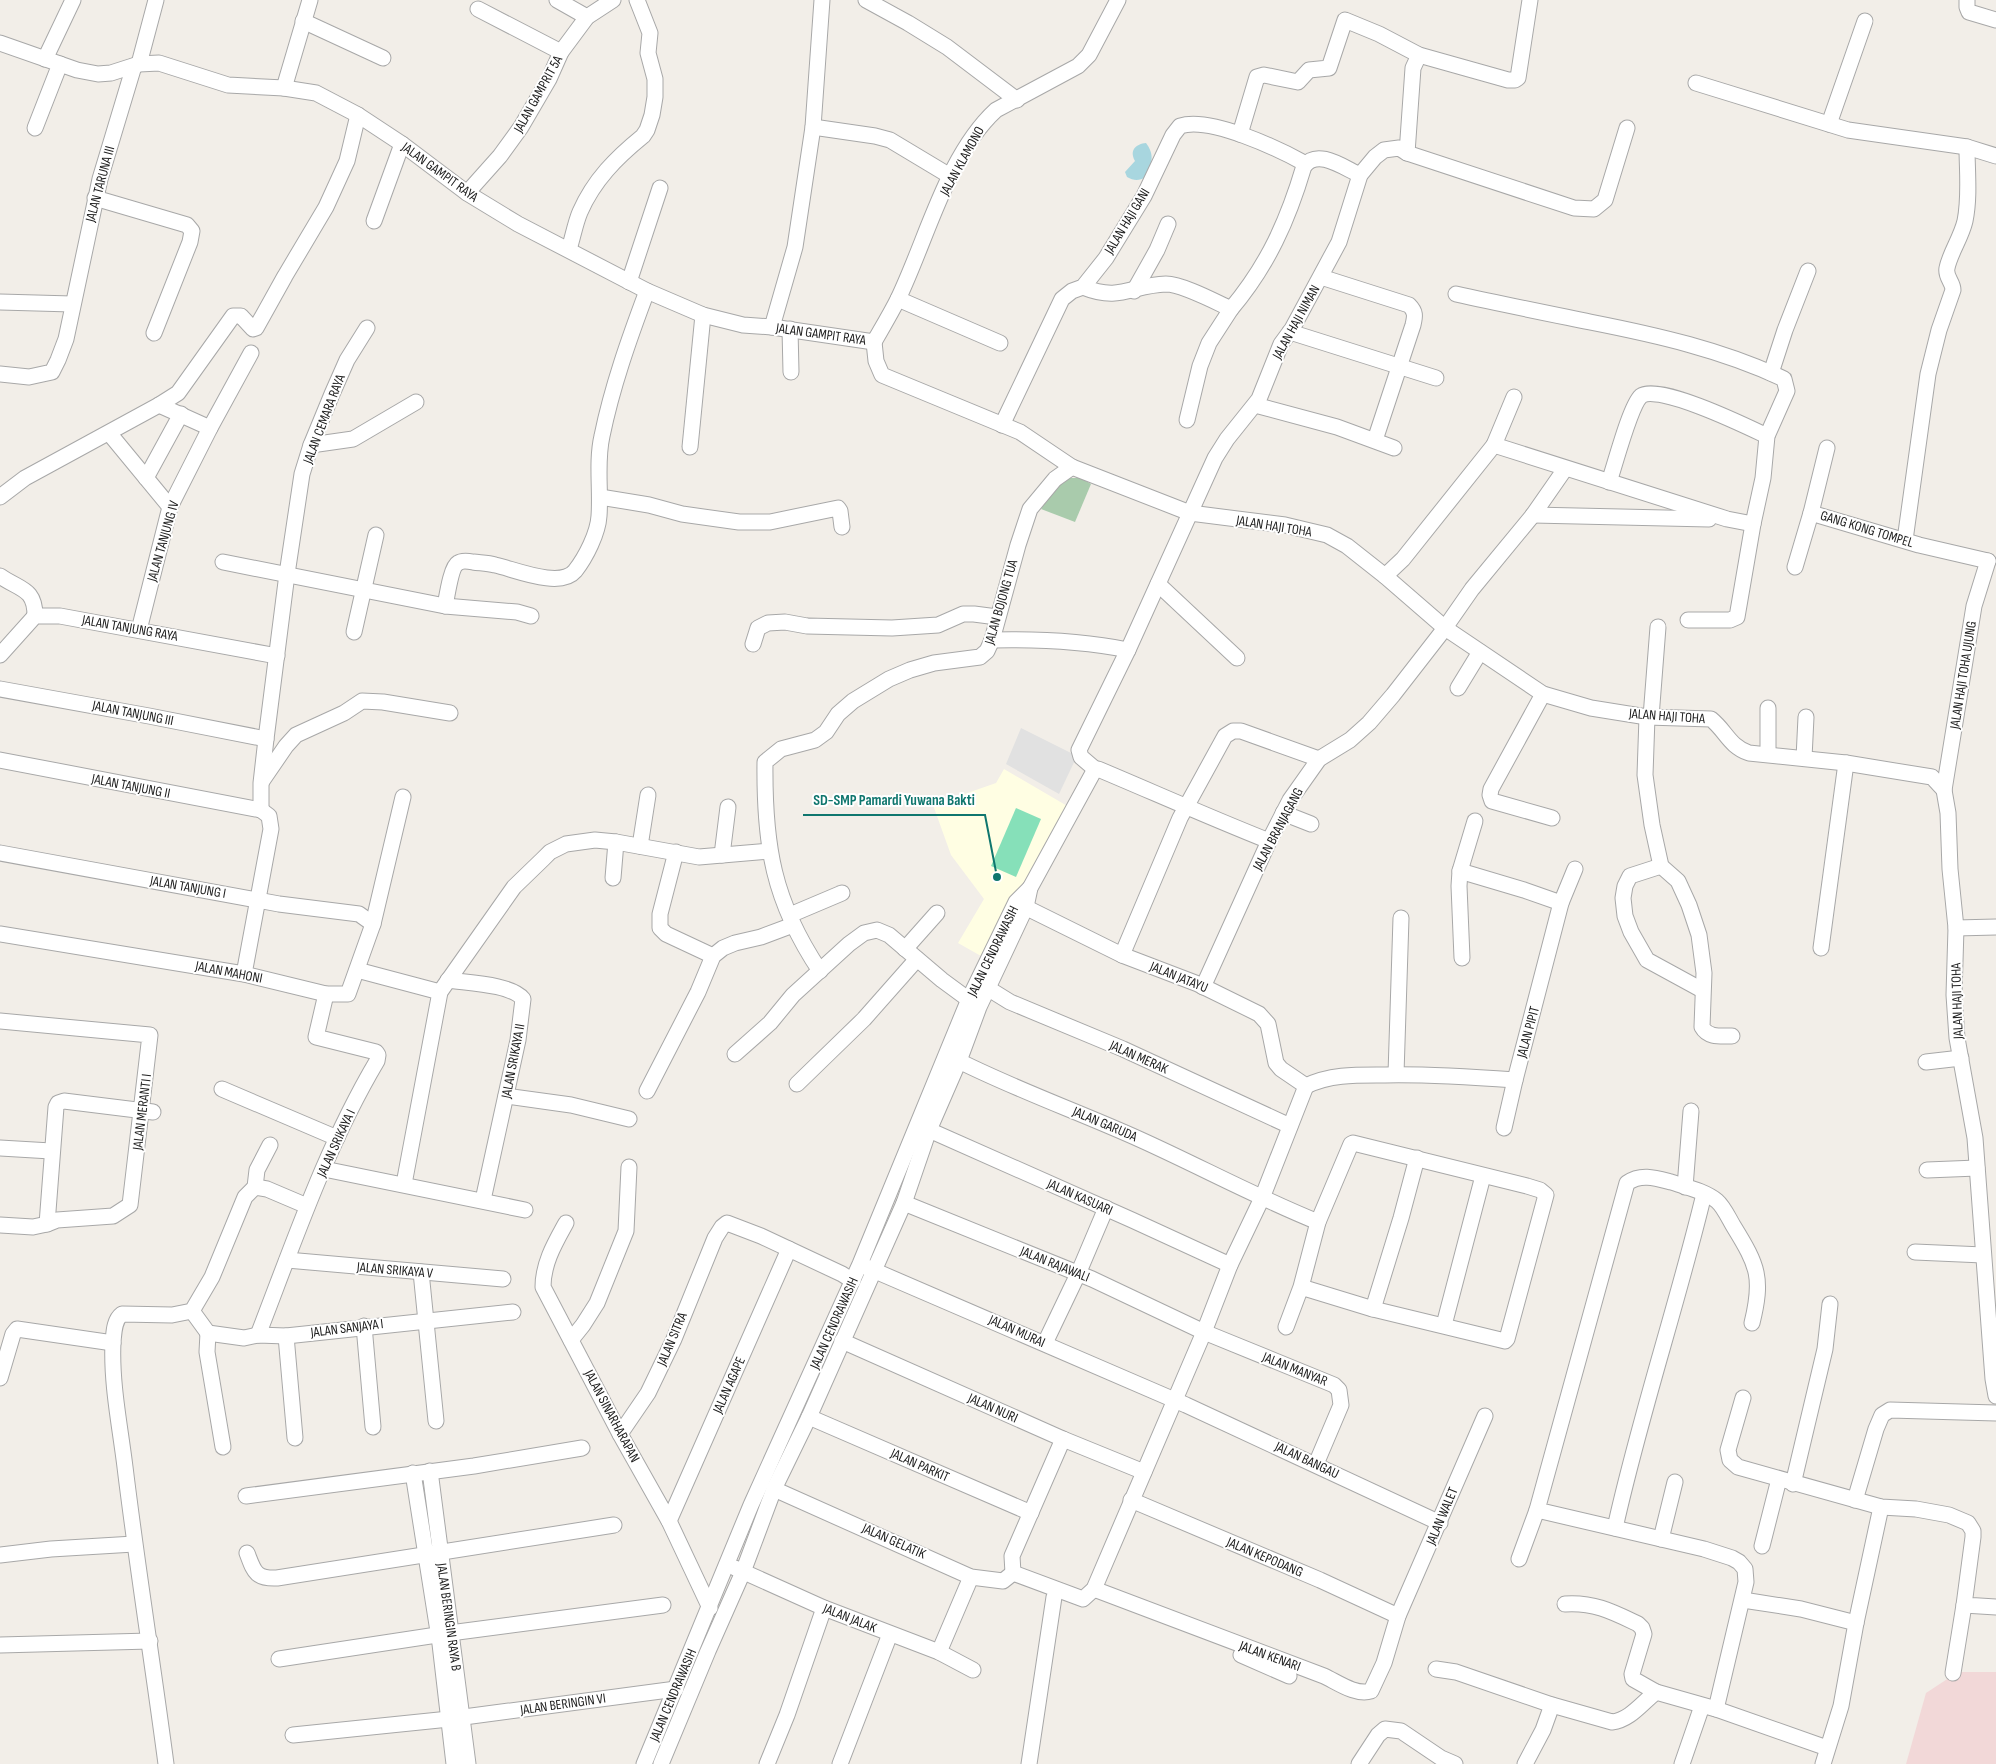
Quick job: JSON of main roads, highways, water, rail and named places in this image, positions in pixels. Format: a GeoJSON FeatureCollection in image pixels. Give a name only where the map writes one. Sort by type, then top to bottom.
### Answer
{"type":"FeatureCollection","features":[{"type":"Feature","properties":{"kind":"water"},"geometry":{"type":"Polygon","coordinates":[[[1146,143],[1151,152],[1152,160],[1146,177],[1137,180],[1127,177],[1125,172],[1135,161],[1133,157],[1134,148],[1146,143]]]}},
{"type":"Feature","properties":{"kind":"place","name":"SD-SMP Pamardi Yuwana Bakti"},"geometry":{"type":"Point","coordinates":[997,877]}}]}
